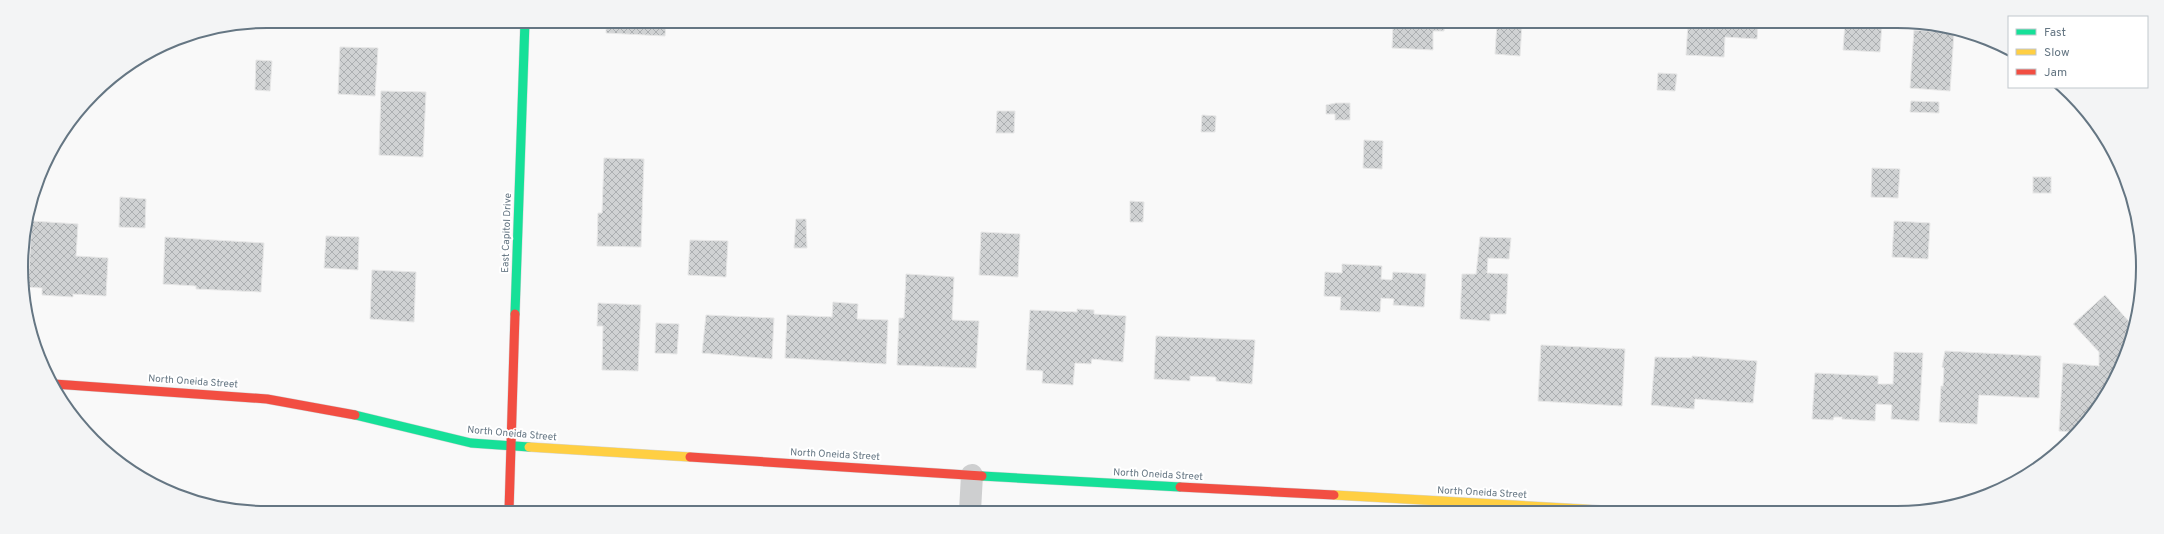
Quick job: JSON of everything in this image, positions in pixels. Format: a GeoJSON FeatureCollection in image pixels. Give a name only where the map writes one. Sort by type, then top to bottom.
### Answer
{"type":"FeatureCollection","features":[{"type":"Feature","properties":{"kind":"street","name":"East Capitol Drive"},"geometry":{"type":"LineString","coordinates":[[509,506],[524,28]]}},
{"type":"Feature","properties":{"kind":"street","name":"North Oneida Street"},"geometry":{"type":"LineString","coordinates":[[59,384],[267,399],[345,412],[471,443],[1427,506]]}},
{"type":"Feature","properties":{"kind":"street"},"geometry":{"type":"LineString","coordinates":[[970,506],[972,475]]}},
{"type":"Feature","properties":{"kind":"building"},"geometry":{"type":"Polygon","coordinates":[[[606,28],[666,28],[665,36],[606,33],[606,28]]]}},
{"type":"Feature","properties":{"kind":"building"},"geometry":{"type":"Polygon","coordinates":[[[1393,28],[1444,28],[1444,31],[1433,31],[1433,50],[1392,48],[1393,28]]]}},
{"type":"Feature","properties":{"kind":"building"},"geometry":{"type":"Polygon","coordinates":[[[1497,28],[1522,28],[1520,56],[1495,54],[1497,28]]]}},
{"type":"Feature","properties":{"kind":"building"},"geometry":{"type":"Polygon","coordinates":[[[1688,28],[1758,28],[1757,39],[1725,37],[1724,57],[1686,55],[1688,28]]]}},
{"type":"Feature","properties":{"kind":"building"},"geometry":{"type":"Polygon","coordinates":[[[1845,28],[1882,28],[1880,52],[1843,50],[1845,28]]]}},
{"type":"Feature","properties":{"kind":"building"},"geometry":{"type":"Polygon","coordinates":[[[1914,30],[1954,35],[1950,91],[1910,88],[1914,30]]]}},
{"type":"Feature","properties":{"kind":"building"},"geometry":{"type":"Polygon","coordinates":[[[340,47],[378,48],[375,96],[338,94],[340,47]]]}},
{"type":"Feature","properties":{"kind":"building"},"geometry":{"type":"Polygon","coordinates":[[[256,60],[272,61],[270,91],[255,90],[256,60]]]}},
{"type":"Feature","properties":{"kind":"building"},"geometry":{"type":"Polygon","coordinates":[[[1658,73],[1677,74],[1675,91],[1657,90],[1658,73]]]}},
{"type":"Feature","properties":{"kind":"building"},"geometry":{"type":"Polygon","coordinates":[[[381,91],[426,92],[423,157],[379,155],[381,91]]]}},
{"type":"Feature","properties":{"kind":"building"},"geometry":{"type":"Polygon","coordinates":[[[1911,101],[1939,102],[1939,113],[1910,112],[1911,101]]]}},
{"type":"Feature","properties":{"kind":"building"},"geometry":{"type":"Polygon","coordinates":[[[1350,103],[1350,120],[1335,120],[1335,114],[1326,114],[1326,105],[1350,103]]]}},
{"type":"Feature","properties":{"kind":"building"},"geometry":{"type":"Polygon","coordinates":[[[997,111],[1015,111],[1014,133],[996,133],[997,111]]]}},
{"type":"Feature","properties":{"kind":"building"},"geometry":{"type":"Polygon","coordinates":[[[1202,115],[1216,116],[1215,132],[1201,132],[1202,115]]]}},
{"type":"Feature","properties":{"kind":"building"},"geometry":{"type":"Polygon","coordinates":[[[1364,140],[1383,141],[1382,169],[1363,168],[1364,140]]]}},
{"type":"Feature","properties":{"kind":"building"},"geometry":{"type":"Polygon","coordinates":[[[604,158],[644,159],[641,247],[597,246],[598,213],[602,213],[604,158]]]}},
{"type":"Feature","properties":{"kind":"building"},"geometry":{"type":"Polygon","coordinates":[[[1872,168],[1900,169],[1898,198],[1871,197],[1872,168]]]}},
{"type":"Feature","properties":{"kind":"building"},"geometry":{"type":"Polygon","coordinates":[[[2033,177],[2051,177],[2051,193],[2033,193],[2033,177]]]}},
{"type":"Feature","properties":{"kind":"building"},"geometry":{"type":"Polygon","coordinates":[[[120,197],[146,199],[145,228],[119,227],[120,197]]]}},
{"type":"Feature","properties":{"kind":"building"},"geometry":{"type":"Polygon","coordinates":[[[1130,201],[1144,202],[1143,222],[1130,222],[1130,201]]]}},
{"type":"Feature","properties":{"kind":"building"},"geometry":{"type":"Polygon","coordinates":[[[796,219],[806,219],[807,248],[794,248],[796,219]]]}},
{"type":"Feature","properties":{"kind":"building"},"geometry":{"type":"Polygon","coordinates":[[[33,221],[78,224],[76,256],[108,258],[106,296],[73,294],[73,297],[42,295],[42,288],[29,287],[29,277],[33,221]]]}},
{"type":"Feature","properties":{"kind":"building"},"geometry":{"type":"Polygon","coordinates":[[[1894,221],[1930,223],[1928,259],[1892,257],[1894,221]]]}},
{"type":"Feature","properties":{"kind":"building"},"geometry":{"type":"Polygon","coordinates":[[[981,232],[1020,234],[1018,277],[979,275],[981,232]]]}},
{"type":"Feature","properties":{"kind":"building"},"geometry":{"type":"Polygon","coordinates":[[[326,236],[359,237],[358,270],[324,268],[326,236]]]}},
{"type":"Feature","properties":{"kind":"building"},"geometry":{"type":"Polygon","coordinates":[[[165,237],[264,243],[261,292],[196,289],[196,286],[163,284],[165,237]]]}},
{"type":"Feature","properties":{"kind":"building"},"geometry":{"type":"Polygon","coordinates":[[[1480,237],[1511,238],[1509,259],[1488,258],[1487,273],[1508,274],[1506,314],[1490,314],[1490,321],[1460,319],[1462,274],[1476,274],[1480,237]]]}},
{"type":"Feature","properties":{"kind":"building"},"geometry":{"type":"Polygon","coordinates":[[[690,240],[728,241],[726,277],[688,275],[690,240]]]}},
{"type":"Feature","properties":{"kind":"building"},"geometry":{"type":"Polygon","coordinates":[[[1342,264],[1382,266],[1381,279],[1392,280],[1393,272],[1426,274],[1424,307],[1393,305],[1394,299],[1381,298],[1380,312],[1340,310],[1341,297],[1324,296],[1325,272],[1342,273],[1342,264]]]}},
{"type":"Feature","properties":{"kind":"building"},"geometry":{"type":"Polygon","coordinates":[[[372,270],[416,272],[414,322],[370,319],[372,270]]]}},
{"type":"Feature","properties":{"kind":"building"},"geometry":{"type":"Polygon","coordinates":[[[906,274],[954,277],[952,320],[979,321],[976,368],[897,365],[899,318],[904,318],[906,274]]]}},
{"type":"Feature","properties":{"kind":"building"},"geometry":{"type":"Polygon","coordinates":[[[2105,295],[2129,322],[2118,358],[2096,400],[2070,432],[2059,431],[2063,363],[2099,366],[2099,352],[2073,324],[2105,295]]]}},
{"type":"Feature","properties":{"kind":"building"},"geometry":{"type":"Polygon","coordinates":[[[833,302],[858,304],[857,319],[888,320],[886,364],[785,358],[787,315],[832,317],[833,302]]]}},
{"type":"Feature","properties":{"kind":"building"},"geometry":{"type":"Polygon","coordinates":[[[598,303],[641,305],[638,371],[602,370],[603,326],[597,326],[598,303]]]}},
{"type":"Feature","properties":{"kind":"building"},"geometry":{"type":"Polygon","coordinates":[[[1077,309],[1094,310],[1094,314],[1126,316],[1123,362],[1092,359],[1091,364],[1075,363],[1073,385],[1042,383],[1043,371],[1026,370],[1030,310],[1077,312],[1077,309]]]}},
{"type":"Feature","properties":{"kind":"building"},"geometry":{"type":"Polygon","coordinates":[[[706,315],[774,318],[772,359],[702,353],[706,315]]]}},
{"type":"Feature","properties":{"kind":"building"},"geometry":{"type":"Polygon","coordinates":[[[656,323],[679,324],[677,354],[655,353],[656,323]]]}},
{"type":"Feature","properties":{"kind":"building"},"geometry":{"type":"Polygon","coordinates":[[[1156,336],[1255,340],[1252,384],[1216,381],[1216,377],[1190,376],[1190,381],[1154,379],[1156,336]]]}},
{"type":"Feature","properties":{"kind":"building"},"geometry":{"type":"Polygon","coordinates":[[[1541,345],[1625,349],[1622,406],[1538,401],[1541,345]]]}},
{"type":"Feature","properties":{"kind":"building"},"geometry":{"type":"Polygon","coordinates":[[[1945,351],[2041,356],[2039,398],[1979,395],[1977,424],[1939,422],[1941,386],[1943,386],[1944,368],[1942,367],[1945,351]]]}},
{"type":"Feature","properties":{"kind":"building"},"geometry":{"type":"Polygon","coordinates":[[[1894,352],[1923,353],[1919,421],[1891,419],[1892,405],[1876,404],[1875,421],[1842,419],[1842,417],[1834,417],[1833,420],[1812,419],[1815,373],[1878,376],[1878,384],[1893,384],[1894,352]]]}},
{"type":"Feature","properties":{"kind":"building"},"geometry":{"type":"Polygon","coordinates":[[[1692,356],[1757,361],[1753,403],[1695,399],[1694,409],[1651,405],[1655,357],[1692,358],[1692,356]]]}},
{"type":"Feature","properties":{"kind":"traffic: fast"},"geometry":{"type":"LineString","coordinates":[[515,314],[525,28]]}},
{"type":"Feature","properties":{"kind":"traffic: fast"},"geometry":{"type":"LineString","coordinates":[[355,415],[471,443],[529,447]]}},
{"type":"Feature","properties":{"kind":"traffic: fast"},"geometry":{"type":"LineString","coordinates":[[982,476],[1180,487]]}},
{"type":"Feature","properties":{"kind":"traffic: slow"},"geometry":{"type":"LineString","coordinates":[[529,447],[690,457]]}},
{"type":"Feature","properties":{"kind":"traffic: slow"},"geometry":{"type":"LineString","coordinates":[[1334,495],[1530,506]]}},
{"type":"Feature","properties":{"kind":"traffic: jam"},"geometry":{"type":"LineString","coordinates":[[509,506],[515,314]]}},
{"type":"Feature","properties":{"kind":"traffic: jam"},"geometry":{"type":"LineString","coordinates":[[59,384],[267,399],[355,415]]}},
{"type":"Feature","properties":{"kind":"traffic: jam"},"geometry":{"type":"LineString","coordinates":[[690,457],[982,476]]}},
{"type":"Feature","properties":{"kind":"traffic: jam"},"geometry":{"type":"LineString","coordinates":[[1180,487],[1334,495]]}}]}
